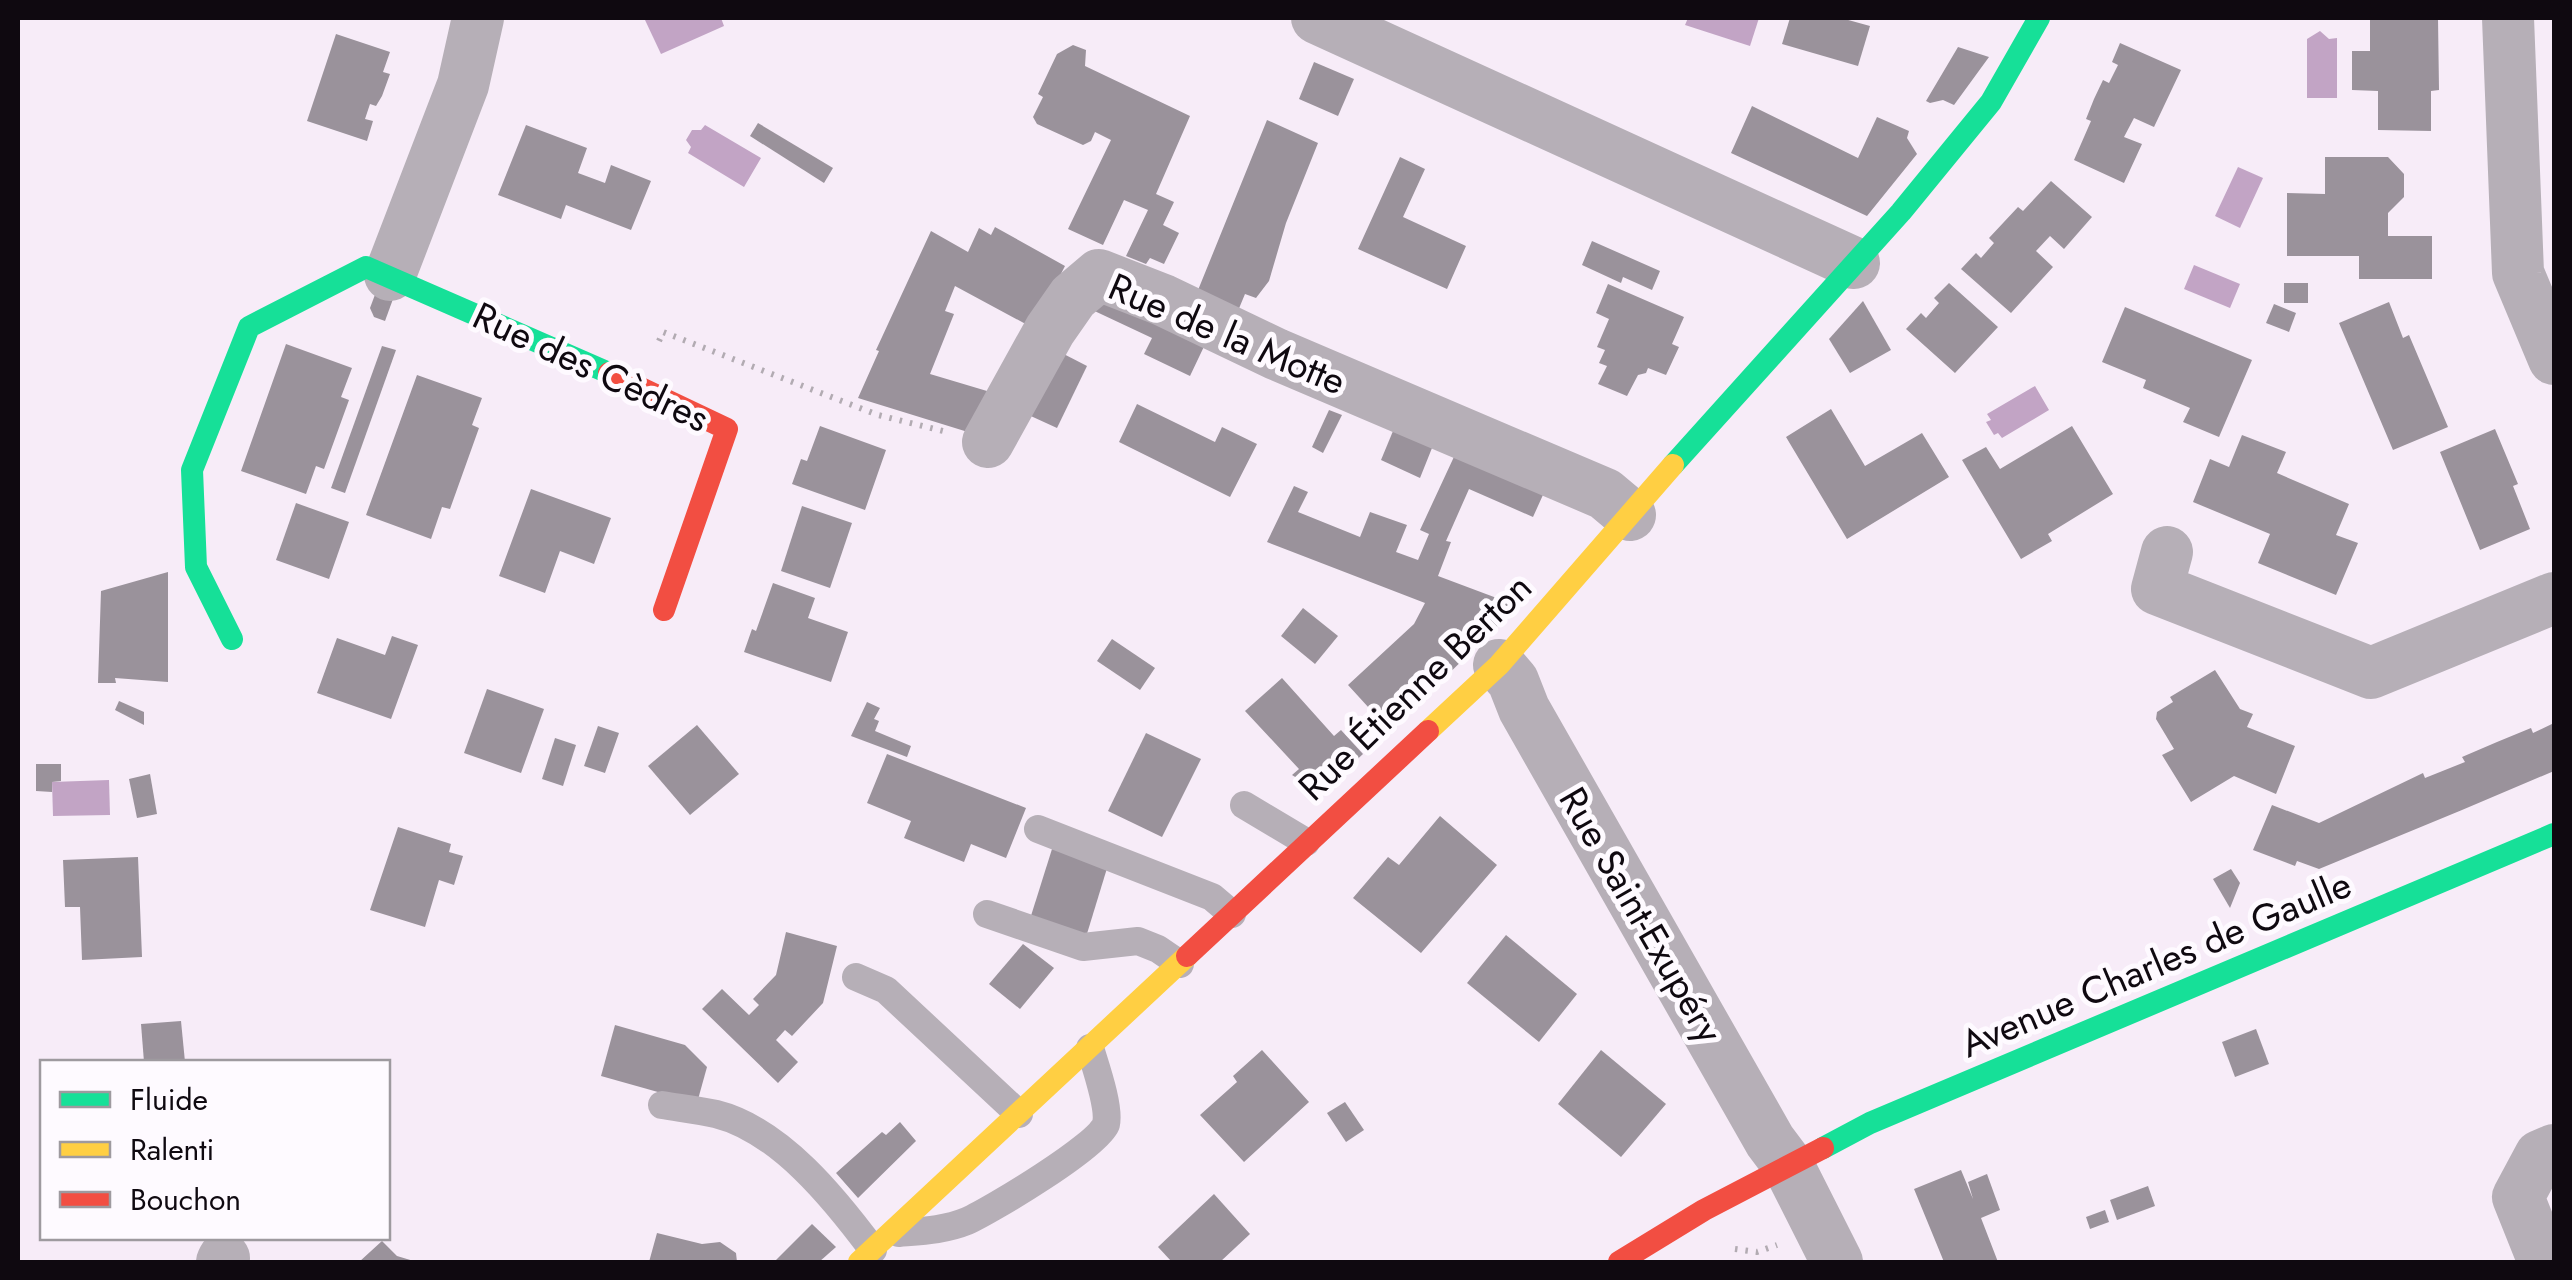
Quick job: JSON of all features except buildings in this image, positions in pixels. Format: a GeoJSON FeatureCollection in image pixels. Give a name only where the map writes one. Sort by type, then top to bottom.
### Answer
{"type":"FeatureCollection","features":[{"type":"Feature","properties":{"kind":"street"},"geometry":{"type":"LineString","coordinates":[[390,276],[462,85],[478,18]]}},
{"type":"Feature","properties":{"kind":"street"},"geometry":{"type":"LineString","coordinates":[[1317,18],[1854,262]]}},
{"type":"Feature","properties":{"kind":"street","name":"Rue Étienne Berton"},"geometry":{"type":"LineString","coordinates":[[874,1249],[1498,666],[1900,212],[1991,102],[2039,18]]}},
{"type":"Feature","properties":{"kind":"street"},"geometry":{"type":"LineString","coordinates":[[2508,18],[2518,272],[2554,358]]}},
{"type":"Feature","properties":{"kind":"street","name":"Rue des Cèdres"},"geometry":{"type":"LineString","coordinates":[[232,640],[196,568],[192,470],[249,327],[366,267],[727,429],[664,610]]}},
{"type":"Feature","properties":{"kind":"street","name":"Rue de la Motte"},"geometry":{"type":"LineString","coordinates":[[988,442],[1050,330],[1073,297],[1099,276],[1163,300],[1276,354],[1605,494],[1630,515]]}},
{"type":"Feature","properties":{"kind":"street"},"geometry":{"type":"LineString","coordinates":[[2167,552],[2156,589],[2371,673],[2554,598]]}},
{"type":"Feature","properties":{"kind":"street","name":"Rue Saint-Exupéry"},"geometry":{"type":"LineString","coordinates":[[1498,666],[1513,680],[1533,726],[1770,1141],[1788,1164],[1836,1262]]}},
{"type":"Feature","properties":{"kind":"street","name":"Avenue Charles de Gaulle"},"geometry":{"type":"LineString","coordinates":[[1619,1262],[1704,1210],[1870,1123],[2554,834]]}},
{"type":"Feature","properties":{"kind":"street"},"geometry":{"type":"LineString","coordinates":[[2544,1262],[2518,1197],[2540,1156],[2554,1150]]}},
{"type":"Feature","properties":{"kind":"lane"},"geometry":{"type":"LineString","coordinates":[[1244,805],[1306,842]]}},
{"type":"Feature","properties":{"kind":"lane"},"geometry":{"type":"LineString","coordinates":[[1038,829],[1212,897],[1232,914]]}},
{"type":"Feature","properties":{"kind":"lane"},"geometry":{"type":"LineString","coordinates":[[986,914],[1083,947],[1138,941],[1180,964]]}},
{"type":"Feature","properties":{"kind":"lane"},"geometry":{"type":"LineString","coordinates":[[856,977],[886,990],[1020,1114]]}},
{"type":"Feature","properties":{"kind":"lane"},"geometry":{"type":"LineString","coordinates":[[662,1105],[717,1114],[768,1140],[812,1176],[874,1249],[968,1220],[1067,1161],[1097,1137],[1106,1124],[1105,1106],[1090,1048]]}},
{"type":"Feature","properties":{"kind":"path"},"geometry":{"type":"LineString","coordinates":[[636,385],[663,332],[878,415],[988,442]]}},
{"type":"Feature","properties":{"kind":"shaded area"},"geometry":{"type":"Polygon","coordinates":[[[721,18],[724,26],[661,54],[645,20],[721,18]]]}},
{"type":"Feature","properties":{"kind":"shaded area"},"geometry":{"type":"Polygon","coordinates":[[[1688,18],[1759,18],[1750,46],[1685,25],[1688,18]]]}},
{"type":"Feature","properties":{"kind":"shaded area"},"geometry":{"type":"Polygon","coordinates":[[[2320,31],[2329,39],[2337,38],[2337,98],[2307,98],[2307,39],[2320,31]]]}},
{"type":"Feature","properties":{"kind":"shaded area"},"geometry":{"type":"Polygon","coordinates":[[[705,125],[761,158],[744,187],[688,153],[691,147],[686,140],[692,130],[701,130],[705,125]]]}},
{"type":"Feature","properties":{"kind":"shaded area"},"geometry":{"type":"Polygon","coordinates":[[[2238,167],[2263,178],[2240,228],[2215,216],[2238,167]]]}},
{"type":"Feature","properties":{"kind":"shaded area"},"geometry":{"type":"Polygon","coordinates":[[[2194,265],[2240,284],[2230,308],[2184,289],[2194,265]]]}},
{"type":"Feature","properties":{"kind":"shaded area"},"geometry":{"type":"Polygon","coordinates":[[[2035,386],[2049,410],[2002,438],[1998,433],[1994,435],[1986,422],[1991,420],[1987,414],[2035,386]]]}},
{"type":"Feature","properties":{"kind":"shaded area"},"geometry":{"type":"Polygon","coordinates":[[[109,780],[110,815],[53,816],[52,782],[109,780]]]}},
{"type":"Feature","properties":{"kind":"traffic: fast"},"geometry":{"type":"LineString","coordinates":[[1673,465],[1901,212],[1991,102],[2039,18]]}},
{"type":"Feature","properties":{"kind":"traffic: fast"},"geometry":{"type":"LineString","coordinates":[[232,639],[196,567],[192,470],[249,327],[366,267],[609,373]]}},
{"type":"Feature","properties":{"kind":"traffic: fast"},"geometry":{"type":"LineString","coordinates":[[1823,1148],[1870,1123],[2554,834]]}},
{"type":"Feature","properties":{"kind":"traffic: slow"},"geometry":{"type":"LineString","coordinates":[[1428,731],[1499,665],[1673,465]]}},
{"type":"Feature","properties":{"kind":"traffic: slow"},"geometry":{"type":"LineString","coordinates":[[859,1262],[1187,956]]}},
{"type":"Feature","properties":{"kind":"traffic: jam"},"geometry":{"type":"LineString","coordinates":[[609,373],[727,429],[664,610]]}},
{"type":"Feature","properties":{"kind":"traffic: jam"},"geometry":{"type":"LineString","coordinates":[[1187,956],[1428,731]]}},
{"type":"Feature","properties":{"kind":"traffic: jam"},"geometry":{"type":"LineString","coordinates":[[1619,1262],[1704,1210],[1823,1148]]}}]}
